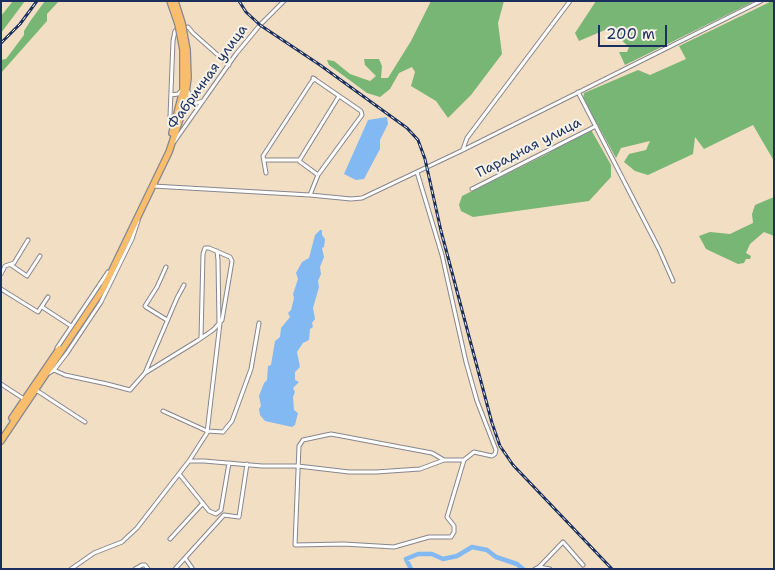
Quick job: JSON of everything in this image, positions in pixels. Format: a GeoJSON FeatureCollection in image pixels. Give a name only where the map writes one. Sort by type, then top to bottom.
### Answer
{"type":"FeatureCollection","features":[{"type":"Feature","properties":{"kind":"highway"},"geometry":{"type":"LineString","coordinates":[[170,1],[185,50]]}},
{"type":"Feature","properties":{"kind":"highway"},"geometry":{"type":"LineString","coordinates":[[1,441],[103,289],[172,144],[182,116],[185,86],[185,50],[182,23],[175,1]]}},
{"type":"Feature","properties":{"kind":"highway"},"geometry":{"type":"LineString","coordinates":[[1,434],[94,298],[108,272],[166,151],[185,86]]}},
{"type":"Feature","properties":{"kind":"street","name":"Фабричная улица"},"geometry":{"type":"LineString","coordinates":[[172,144],[260,25],[284,1]]}},
{"type":"Feature","properties":{"kind":"street"},"geometry":{"type":"LineString","coordinates":[[463,150],[466,138],[570,1]]}},
{"type":"Feature","properties":{"kind":"street"},"geometry":{"type":"LineString","coordinates":[[153,186],[351,199],[362,198],[463,150],[761,1]]}},
{"type":"Feature","properties":{"kind":"street"},"geometry":{"type":"LineString","coordinates":[[173,130],[173,122],[170,117],[173,35],[177,30],[188,26],[193,33],[229,65]]}},
{"type":"Feature","properties":{"kind":"street"},"geometry":{"type":"LineString","coordinates":[[266,173],[263,156],[314,78],[361,111],[362,115],[318,175],[310,195]]}},
{"type":"Feature","properties":{"kind":"street"},"geometry":{"type":"LineString","coordinates":[[171,95],[179,93],[185,86],[193,102],[200,103],[205,99]]}},
{"type":"Feature","properties":{"kind":"street"},"geometry":{"type":"LineString","coordinates":[[578,92],[659,249],[673,281]]}},
{"type":"Feature","properties":{"kind":"street"},"geometry":{"type":"LineString","coordinates":[[299,160],[339,96]]}},
{"type":"Feature","properties":{"kind":"street","name":"Парадная улица"},"geometry":{"type":"LineString","coordinates":[[472,189],[596,126]]}},
{"type":"Feature","properties":{"kind":"street"},"geometry":{"type":"LineString","coordinates":[[264,160],[299,160],[318,175]]}},
{"type":"Feature","properties":{"kind":"street"},"geometry":{"type":"LineString","coordinates":[[417,172],[442,255],[466,362],[477,401],[496,450],[495,454],[492,456],[474,452],[464,460],[447,517],[454,526],[454,532],[451,537],[429,537],[394,546],[295,545],[299,446],[301,442],[332,434],[432,453],[444,460]]}},
{"type":"Feature","properties":{"kind":"street"},"geometry":{"type":"LineString","coordinates":[[46,375],[54,370],[108,291],[132,239],[140,212]]}},
{"type":"Feature","properties":{"kind":"street"},"geometry":{"type":"LineString","coordinates":[[1,274],[5,266],[14,262],[28,240]]}},
{"type":"Feature","properties":{"kind":"street"},"geometry":{"type":"LineString","coordinates":[[54,370],[65,375],[130,390],[145,373],[201,338],[219,324],[222,320],[232,261],[230,257],[209,248],[204,250],[201,338]]}},
{"type":"Feature","properties":{"kind":"street"},"geometry":{"type":"LineString","coordinates":[[71,569],[94,553],[122,542],[137,528],[189,462],[207,431],[219,324],[217,251]]}},
{"type":"Feature","properties":{"kind":"street"},"geometry":{"type":"LineString","coordinates":[[11,264],[27,276],[40,256]]}},
{"type":"Feature","properties":{"kind":"street"},"geometry":{"type":"LineString","coordinates":[[166,268],[145,306],[167,320]]}},
{"type":"Feature","properties":{"kind":"street"},"geometry":{"type":"LineString","coordinates":[[37,382],[39,374],[108,272]]}},
{"type":"Feature","properties":{"kind":"street"},"geometry":{"type":"LineString","coordinates":[[145,373],[184,285]]}},
{"type":"Feature","properties":{"kind":"street"},"geometry":{"type":"LineString","coordinates":[[1,289],[36,312],[40,312],[48,297]]}},
{"type":"Feature","properties":{"kind":"street"},"geometry":{"type":"LineString","coordinates":[[42,307],[72,326]]}},
{"type":"Feature","properties":{"kind":"street"},"geometry":{"type":"LineString","coordinates":[[163,411],[207,431],[222,432],[232,421],[251,369],[259,324]]}},
{"type":"Feature","properties":{"kind":"street"},"geometry":{"type":"LineString","coordinates":[[1,384],[24,400]]}},
{"type":"Feature","properties":{"kind":"street"},"geometry":{"type":"LineString","coordinates":[[36,390],[85,422]]}},
{"type":"Feature","properties":{"kind":"street"},"geometry":{"type":"LineString","coordinates":[[189,462],[204,461],[298,466],[349,472],[407,471],[420,469],[444,460],[464,460]]}},
{"type":"Feature","properties":{"kind":"street"},"geometry":{"type":"LineString","coordinates":[[179,474],[212,513],[217,514],[221,510],[228,463]]}},
{"type":"Feature","properties":{"kind":"street"},"geometry":{"type":"LineString","coordinates":[[175,569],[224,515],[238,517],[247,464]]}},
{"type":"Feature","properties":{"kind":"street"},"geometry":{"type":"LineString","coordinates":[[170,539],[203,503]]}},
{"type":"Feature","properties":{"kind":"street"},"geometry":{"type":"LineString","coordinates":[[535,569],[563,542],[582,565]]}},
{"type":"Feature","properties":{"kind":"street"},"geometry":{"type":"LineString","coordinates":[[185,558],[192,568]]}},
{"type":"Feature","properties":{"kind":"street"},"geometry":{"type":"LineString","coordinates":[[135,569],[142,565],[145,565],[148,569]]}},
{"type":"Feature","properties":{"kind":"street"},"geometry":{"type":"LineString","coordinates":[[539,566],[550,569]]}},
{"type":"Feature","properties":{"kind":"green space"},"geometry":{"type":"Polygon","coordinates":[[[13,1],[25,1],[1,33],[1,16],[13,1]]]}},
{"type":"Feature","properties":{"kind":"green space"},"geometry":{"type":"Polygon","coordinates":[[[45,1],[59,1],[47,14],[47,21],[1,73],[1,60],[6,59],[24,35],[24,31],[45,1]]]}},
{"type":"Feature","properties":{"kind":"green space"},"geometry":{"type":"Polygon","coordinates":[[[431,1],[504,1],[498,23],[502,54],[471,95],[448,118],[436,101],[411,86],[415,72],[412,67],[399,73],[390,89],[380,97],[367,93],[329,65],[327,60],[334,61],[350,74],[370,81],[376,76],[365,65],[364,59],[379,59],[382,66],[381,78],[388,78],[411,41],[431,1]]]}},
{"type":"Feature","properties":{"kind":"green space"},"geometry":{"type":"Polygon","coordinates":[[[596,1],[755,1],[625,65],[619,52],[627,52],[629,47],[620,39],[617,30],[612,27],[579,41],[575,33],[596,1]]]}},
{"type":"Feature","properties":{"kind":"green space"},"geometry":{"type":"Polygon","coordinates":[[[774,1],[774,161],[753,125],[704,149],[695,137],[693,154],[648,175],[635,171],[624,162],[629,154],[646,150],[650,141],[621,148],[616,158],[583,99],[584,93],[638,70],[650,75],[686,59],[679,46],[774,1]]]}},
{"type":"Feature","properties":{"kind":"green space"},"geometry":{"type":"Polygon","coordinates":[[[590,128],[611,165],[611,177],[589,201],[473,217],[461,211],[459,205],[462,196],[547,154],[590,128]]]}},
{"type":"Feature","properties":{"kind":"green space"},"geometry":{"type":"Polygon","coordinates":[[[774,197],[774,236],[764,232],[750,244],[746,253],[751,256],[750,259],[746,259],[744,263],[738,264],[706,249],[699,236],[710,232],[730,234],[753,223],[752,214],[755,205],[774,197]]]}},
{"type":"Feature","properties":{"kind":"water"},"geometry":{"type":"Polygon","coordinates":[[[387,117],[388,124],[380,140],[380,149],[364,179],[356,180],[344,174],[368,120],[387,117]]]}},
{"type":"Feature","properties":{"kind":"water"},"geometry":{"type":"Polygon","coordinates":[[[322,230],[322,235],[325,239],[324,247],[322,248],[324,257],[320,267],[319,287],[313,308],[315,319],[312,323],[313,327],[310,329],[309,340],[303,343],[297,352],[300,367],[295,372],[295,380],[299,382],[293,388],[295,392],[293,397],[294,410],[298,413],[295,425],[292,427],[265,421],[260,415],[259,396],[267,380],[268,366],[271,365],[275,341],[280,337],[281,328],[290,317],[288,313],[291,310],[293,294],[298,279],[296,273],[302,262],[309,258],[315,235],[322,230]]]}},
{"type":"Feature","properties":{"kind":"waterway"},"geometry":{"type":"LineString","coordinates":[[411,569],[406,559],[418,554],[432,554],[443,559],[457,556],[472,547],[487,550],[496,557],[517,564],[523,569]]}},
{"type":"Feature","properties":{"kind":"railway"},"geometry":{"type":"LineString","coordinates":[[1,43],[20,24],[37,1]]}},
{"type":"Feature","properties":{"kind":"railway"},"geometry":{"type":"LineString","coordinates":[[239,1],[246,12],[260,25],[320,65],[407,128],[418,140],[425,159],[441,231],[492,423],[500,446],[513,465],[612,569]]}}]}
